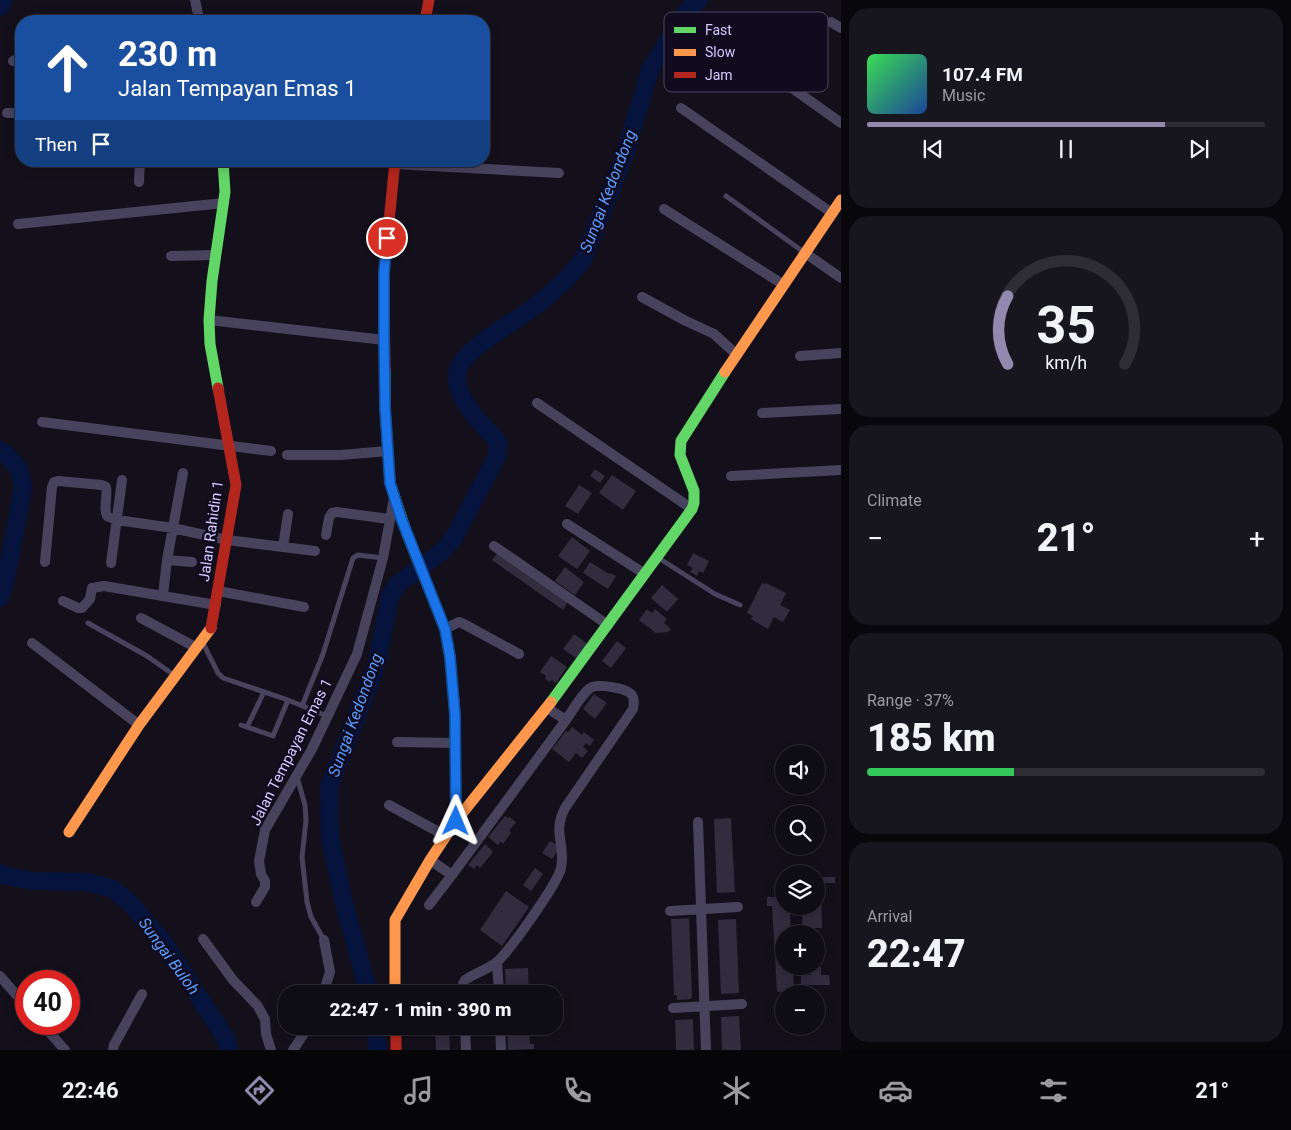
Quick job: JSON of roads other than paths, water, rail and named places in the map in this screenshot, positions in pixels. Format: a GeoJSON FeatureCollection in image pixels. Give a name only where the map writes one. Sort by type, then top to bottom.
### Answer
{"type":"FeatureCollection","features":[{"type":"Feature","properties":{"kind":"street"},"geometry":{"type":"LineString","coordinates":[[195,0],[198,15]]}},
{"type":"Feature","properties":{"kind":"street"},"geometry":{"type":"LineString","coordinates":[[425,15],[429,0]]}},
{"type":"Feature","properties":{"kind":"street"},"geometry":{"type":"LineString","coordinates":[[831,22],[841,28]]}},
{"type":"Feature","properties":{"kind":"street"},"geometry":{"type":"LineString","coordinates":[[798,92],[841,123]]}},
{"type":"Feature","properties":{"kind":"street"},"geometry":{"type":"LineString","coordinates":[[681,108],[832,213]]}},
{"type":"Feature","properties":{"kind":"street"},"geometry":{"type":"LineString","coordinates":[[8,113],[15,113]]}},
{"type":"Feature","properties":{"kind":"street"},"geometry":{"type":"LineString","coordinates":[[139,182],[140,167]]}},
{"type":"Feature","properties":{"kind":"street","name":"Jalan Rahidin 1"},"geometry":{"type":"LineString","coordinates":[[69,832],[140,726],[211,628],[236,485],[210,344],[209,320],[224,203],[224,167]]}},
{"type":"Feature","properties":{"kind":"street"},"geometry":{"type":"LineString","coordinates":[[394,167],[384,273],[387,451],[390,483],[407,534],[436,602],[445,629],[450,657],[455,715],[456,821]]}},
{"type":"Feature","properties":{"kind":"street"},"geometry":{"type":"LineString","coordinates":[[460,167],[559,173]]}},
{"type":"Feature","properties":{"kind":"street"},"geometry":{"type":"LineString","coordinates":[[395,985],[395,920],[430,860],[456,821],[547,708],[692,509],[694,491],[680,455],[681,441],[736,355],[841,200]]}},
{"type":"Feature","properties":{"kind":"street"},"geometry":{"type":"LineString","coordinates":[[18,224],[224,203]]}},
{"type":"Feature","properties":{"kind":"street"},"geometry":{"type":"LineString","coordinates":[[664,209],[784,284]]}},
{"type":"Feature","properties":{"kind":"street"},"geometry":{"type":"LineString","coordinates":[[805,253],[840,278]]}},
{"type":"Feature","properties":{"kind":"street"},"geometry":{"type":"LineString","coordinates":[[171,256],[216,256]]}},
{"type":"Feature","properties":{"kind":"street"},"geometry":{"type":"LineString","coordinates":[[642,297],[714,334],[736,355]]}},
{"type":"Feature","properties":{"kind":"street"},"geometry":{"type":"LineString","coordinates":[[209,320],[384,340]]}},
{"type":"Feature","properties":{"kind":"street"},"geometry":{"type":"LineString","coordinates":[[800,356],[841,353]]}},
{"type":"Feature","properties":{"kind":"street"},"geometry":{"type":"LineString","coordinates":[[537,403],[692,509]]}},
{"type":"Feature","properties":{"kind":"street"},"geometry":{"type":"LineString","coordinates":[[762,413],[841,409]]}},
{"type":"Feature","properties":{"kind":"street"},"geometry":{"type":"LineString","coordinates":[[42,422],[271,451]]}},
{"type":"Feature","properties":{"kind":"street"},"geometry":{"type":"LineString","coordinates":[[287,454],[341,455],[387,451]]}},
{"type":"Feature","properties":{"kind":"street"},"geometry":{"type":"LineString","coordinates":[[731,476],[841,470]]}},
{"type":"Feature","properties":{"kind":"street"},"geometry":{"type":"LineString","coordinates":[[163,595],[167,560],[183,473]]}},
{"type":"Feature","properties":{"kind":"street"},"geometry":{"type":"LineString","coordinates":[[111,563],[122,480]]}},
{"type":"Feature","properties":{"kind":"street"},"geometry":{"type":"LineString","coordinates":[[45,562],[52,487],[54,482],[58,481],[106,487],[105,511],[107,516],[117,520],[173,528],[227,540],[315,552]]}},
{"type":"Feature","properties":{"kind":"street","name":"Jalan Tempayan Emas 1"},"geometry":{"type":"LineString","coordinates":[[256,902],[265,887],[259,860],[265,830],[297,777],[357,654],[383,558],[394,498]]}},
{"type":"Feature","properties":{"kind":"street"},"geometry":{"type":"LineString","coordinates":[[326,535],[329,518],[332,513],[337,512],[389,519]]}},
{"type":"Feature","properties":{"kind":"street"},"geometry":{"type":"LineString","coordinates":[[283,547],[288,514]]}},
{"type":"Feature","properties":{"kind":"street"},"geometry":{"type":"LineString","coordinates":[[567,524],[645,574]]}},
{"type":"Feature","properties":{"kind":"street"},"geometry":{"type":"LineString","coordinates":[[494,546],[608,625]]}},
{"type":"Feature","properties":{"kind":"street"},"geometry":{"type":"LineString","coordinates":[[167,560],[192,562]]}},
{"type":"Feature","properties":{"kind":"street"},"geometry":{"type":"LineString","coordinates":[[63,600],[78,608],[82,608],[90,599],[92,588],[104,586],[216,604]]}},
{"type":"Feature","properties":{"kind":"street"},"geometry":{"type":"LineString","coordinates":[[218,592],[304,607]]}},
{"type":"Feature","properties":{"kind":"street"},"geometry":{"type":"LineString","coordinates":[[141,618],[200,645]]}},
{"type":"Feature","properties":{"kind":"street"},"geometry":{"type":"LineString","coordinates":[[445,629],[458,622],[462,623],[519,654]]}},
{"type":"Feature","properties":{"kind":"street"},"geometry":{"type":"LineString","coordinates":[[32,643],[140,726]]}},
{"type":"Feature","properties":{"kind":"street"},"geometry":{"type":"LineString","coordinates":[[429,905],[588,690],[594,686],[601,686],[630,693],[634,699],[633,709],[561,816],[558,826],[562,858],[561,870],[536,911],[497,962],[465,980],[463,985]]}},
{"type":"Feature","properties":{"kind":"street"},"geometry":{"type":"LineString","coordinates":[[547,708],[566,720]]}},
{"type":"Feature","properties":{"kind":"street"},"geometry":{"type":"LineString","coordinates":[[397,742],[456,743]]}},
{"type":"Feature","properties":{"kind":"street"},"geometry":{"type":"LineString","coordinates":[[389,805],[446,836]]}},
{"type":"Feature","properties":{"kind":"street"},"geometry":{"type":"LineString","coordinates":[[698,822],[706,1006],[706,1050]]}},
{"type":"Feature","properties":{"kind":"street"},"geometry":{"type":"LineString","coordinates":[[430,860],[452,875]]}},
{"type":"Feature","properties":{"kind":"street"},"geometry":{"type":"LineString","coordinates":[[670,910],[738,907]]}},
{"type":"Feature","properties":{"kind":"street"},"geometry":{"type":"LineString","coordinates":[[203,939],[233,980],[257,1005],[265,1019],[266,1034],[271,1050]]}},
{"type":"Feature","properties":{"kind":"street"},"geometry":{"type":"LineString","coordinates":[[324,940],[330,972],[326,985]]}},
{"type":"Feature","properties":{"kind":"street"},"geometry":{"type":"LineString","coordinates":[[497,962],[498,985]]}},
{"type":"Feature","properties":{"kind":"street"},"geometry":{"type":"LineString","coordinates":[[0,976],[15,993]]}},
{"type":"Feature","properties":{"kind":"street"},"geometry":{"type":"LineString","coordinates":[[113,1050],[142,994]]}},
{"type":"Feature","properties":{"kind":"street"},"geometry":{"type":"LineString","coordinates":[[673,1008],[742,1004]]}},
{"type":"Feature","properties":{"kind":"street"},"geometry":{"type":"LineString","coordinates":[[52,1035],[66,1050]]}},
{"type":"Feature","properties":{"kind":"street"},"geometry":{"type":"LineString","coordinates":[[293,1050],[303,1035]]}},
{"type":"Feature","properties":{"kind":"street"},"geometry":{"type":"LineString","coordinates":[[396,1035],[396,1050]]}},
{"type":"Feature","properties":{"kind":"street"},"geometry":{"type":"LineString","coordinates":[[465,1035],[466,1050]]}},
{"type":"Feature","properties":{"kind":"street"},"geometry":{"type":"LineString","coordinates":[[500,1035],[501,1050]]}},
{"type":"Feature","properties":{"kind":"lane"},"geometry":{"type":"LineString","coordinates":[[726,196],[805,253]]}},
{"type":"Feature","properties":{"kind":"lane"},"geometry":{"type":"LineString","coordinates":[[302,706],[323,654],[353,558],[358,555],[383,558]]}},
{"type":"Feature","properties":{"kind":"lane"},"geometry":{"type":"LineString","coordinates":[[657,557],[715,594],[740,605]]}},
{"type":"Feature","properties":{"kind":"lane"},"geometry":{"type":"LineString","coordinates":[[88,623],[148,656],[176,676]]}},
{"type":"Feature","properties":{"kind":"lane"},"geometry":{"type":"LineString","coordinates":[[200,645],[223,678],[328,716]]}},
{"type":"Feature","properties":{"kind":"lane"},"geometry":{"type":"LineString","coordinates":[[248,727],[264,692]]}},
{"type":"Feature","properties":{"kind":"lane"},"geometry":{"type":"LineString","coordinates":[[241,724],[273,736],[288,700]]}},
{"type":"Feature","properties":{"kind":"lane"},"geometry":{"type":"LineString","coordinates":[[297,777],[305,805],[306,821],[302,857],[307,902],[311,918],[324,940]]}},
{"type":"Feature","properties":{"kind":"waterway","name":"Sungai Buloh"},"geometry":{"type":"LineString","coordinates":[[0,7],[3,0]]}},
{"type":"Feature","properties":{"kind":"waterway","name":"Sungai Kedondong"},"geometry":{"type":"LineString","coordinates":[[686,12],[699,0]]}},
{"type":"Feature","properties":{"kind":"waterway","name":"Sungai Kedondong"},"geometry":{"type":"LineString","coordinates":[[367,985],[343,899],[330,837],[329,787],[377,663],[390,596],[398,584],[440,553],[454,538],[497,456],[498,442],[465,403],[458,385],[457,375],[466,357],[487,339],[552,293],[583,259],[624,157],[650,70],[664,48]]}},
{"type":"Feature","properties":{"kind":"waterway","name":"Sungai Buloh"},"geometry":{"type":"LineString","coordinates":[[0,450],[19,469],[23,487],[7,573],[0,598]]}},
{"type":"Feature","properties":{"kind":"waterway","name":"Sungai Buloh"},"geometry":{"type":"LineString","coordinates":[[0,873],[32,881],[87,882],[113,889],[131,904],[163,942],[225,1037],[229,1050]]}},
{"type":"Feature","properties":{"kind":"waterway","name":"Sungai Kedondong"},"geometry":{"type":"LineString","coordinates":[[376,1035],[378,1050]]}}]}
